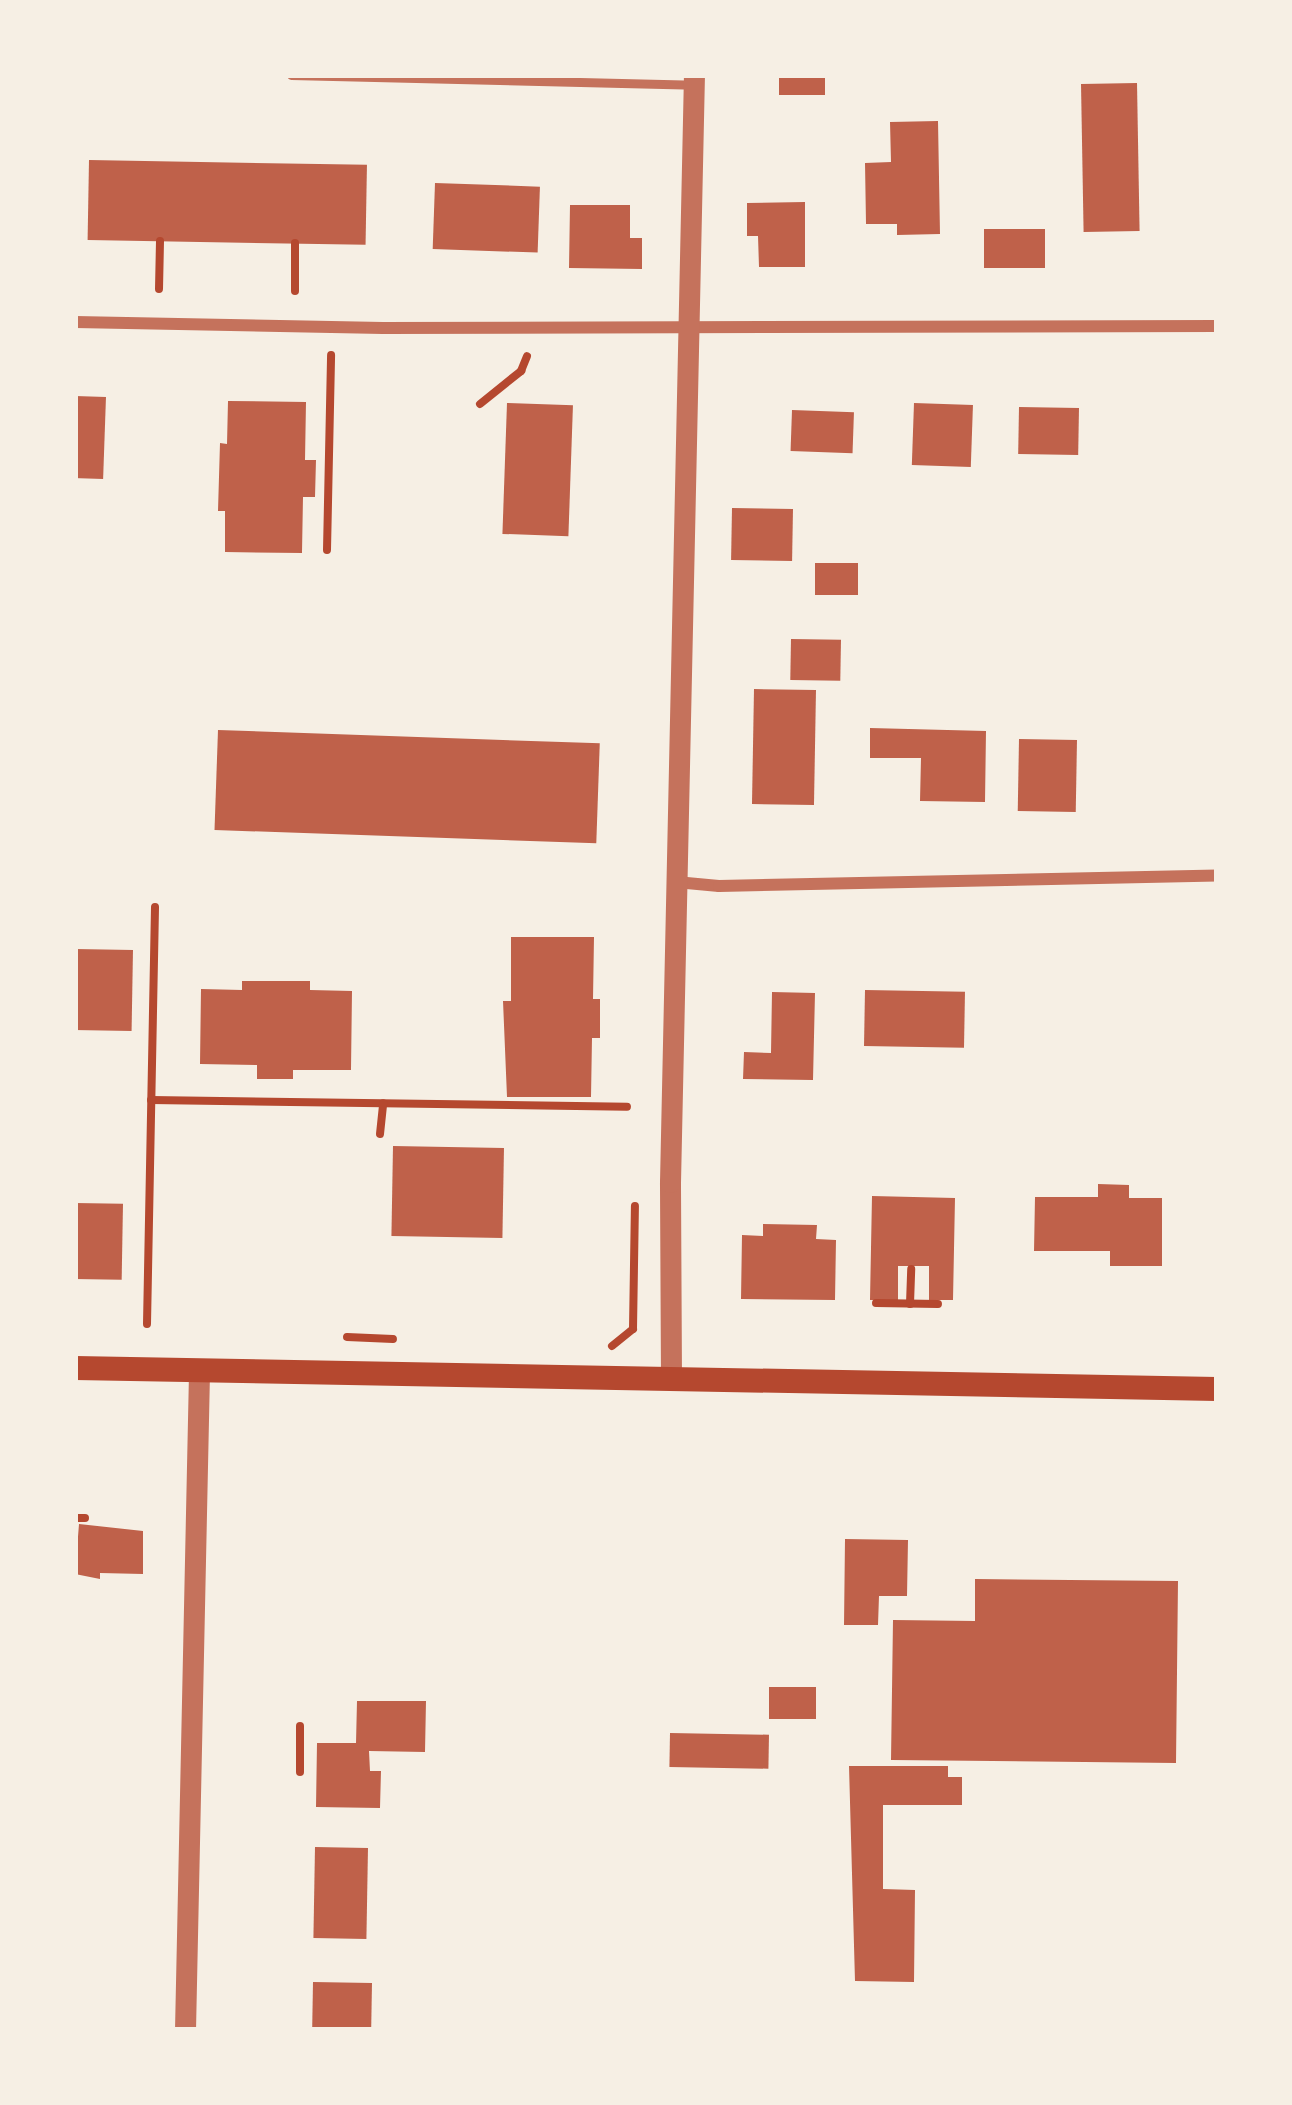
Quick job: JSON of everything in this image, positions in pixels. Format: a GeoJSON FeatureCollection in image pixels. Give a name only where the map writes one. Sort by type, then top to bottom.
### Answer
{"type":"FeatureCollection","features":[{"type":"Feature","properties":{"kind":"main road"},"geometry":{"type":"LineString","coordinates":[[75,1368],[1217,1389]]}},
{"type":"Feature","properties":{"kind":"street"},"geometry":{"type":"LineString","coordinates":[[671,1378],[676,882],[694,80]]}},
{"type":"Feature","properties":{"kind":"street"},"geometry":{"type":"LineString","coordinates":[[75,322],[1217,326]]}},
{"type":"Feature","properties":{"kind":"street"},"geometry":{"type":"LineString","coordinates":[[676,882],[719,886],[1217,876]]}},
{"type":"Feature","properties":{"kind":"street"},"geometry":{"type":"LineString","coordinates":[[185,2030],[199,1370]]}},
{"type":"Feature","properties":{"kind":"lane"},"geometry":{"type":"LineString","coordinates":[[291,75],[694,80]]}},
{"type":"Feature","properties":{"kind":"path"},"geometry":{"type":"LineString","coordinates":[[159,289],[160,241]]}},
{"type":"Feature","properties":{"kind":"path"},"geometry":{"type":"LineString","coordinates":[[296,243],[296,291]]}},
{"type":"Feature","properties":{"kind":"path"},"geometry":{"type":"LineString","coordinates":[[327,550],[331,356]]}},
{"type":"Feature","properties":{"kind":"path"},"geometry":{"type":"LineString","coordinates":[[480,404],[521,371],[527,356]]}},
{"type":"Feature","properties":{"kind":"path"},"geometry":{"type":"LineString","coordinates":[[147,1324],[155,907]]}},
{"type":"Feature","properties":{"kind":"path"},"geometry":{"type":"LineString","coordinates":[[152,1100],[627,1107]]}},
{"type":"Feature","properties":{"kind":"path"},"geometry":{"type":"LineString","coordinates":[[380,1134],[383,1103]]}},
{"type":"Feature","properties":{"kind":"path"},"geometry":{"type":"LineString","coordinates":[[592,1345],[615,1346],[633,1329],[634,1206]]}},
{"type":"Feature","properties":{"kind":"path"},"geometry":{"type":"LineString","coordinates":[[910,1269],[910,1304]]}},
{"type":"Feature","properties":{"kind":"path"},"geometry":{"type":"LineString","coordinates":[[876,1303],[938,1304]]}},
{"type":"Feature","properties":{"kind":"path"},"geometry":{"type":"LineString","coordinates":[[347,1337],[414,1340]]}},
{"type":"Feature","properties":{"kind":"path"},"geometry":{"type":"LineString","coordinates":[[300,1726],[300,1772]]}},
{"type":"Feature","properties":{"kind":"building"},"geometry":{"type":"Polygon","coordinates":[[[779,75],[825,75],[825,95],[779,95],[779,75]]]}},
{"type":"Feature","properties":{"kind":"building"},"geometry":{"type":"Polygon","coordinates":[[[1137,83],[1140,231],[1084,232],[1081,84],[1137,83]]]}},
{"type":"Feature","properties":{"kind":"building"},"geometry":{"type":"Polygon","coordinates":[[[938,121],[940,234],[897,235],[897,224],[866,224],[865,163],[891,162],[890,122],[938,121]]]}},
{"type":"Feature","properties":{"kind":"building"},"geometry":{"type":"Polygon","coordinates":[[[89,160],[367,165],[366,245],[88,240],[89,160]]]}},
{"type":"Feature","properties":{"kind":"building"},"geometry":{"type":"Polygon","coordinates":[[[435,183],[540,187],[538,253],[433,249],[435,183]]]}},
{"type":"Feature","properties":{"kind":"building"},"geometry":{"type":"Polygon","coordinates":[[[805,202],[805,267],[759,267],[758,236],[747,236],[747,203],[805,202]]]}},
{"type":"Feature","properties":{"kind":"building"},"geometry":{"type":"Polygon","coordinates":[[[570,205],[630,205],[630,238],[642,238],[642,269],[569,268],[570,205]]]}},
{"type":"Feature","properties":{"kind":"building"},"geometry":{"type":"Polygon","coordinates":[[[984,229],[1045,229],[1045,268],[984,268],[984,229]]]}},
{"type":"Feature","properties":{"kind":"building"},"geometry":{"type":"Polygon","coordinates":[[[75,396],[106,397],[103,479],[75,478],[75,396]]]}},
{"type":"Feature","properties":{"kind":"building"},"geometry":{"type":"Polygon","coordinates":[[[228,401],[306,402],[305,460],[316,460],[315,497],[303,497],[302,553],[225,552],[225,511],[218,511],[220,443],[227,444],[228,401]]]}},
{"type":"Feature","properties":{"kind":"building"},"geometry":{"type":"Polygon","coordinates":[[[507,403],[573,405],[568,536],[502,534],[507,403]]]}},
{"type":"Feature","properties":{"kind":"building"},"geometry":{"type":"Polygon","coordinates":[[[914,403],[973,405],[971,467],[912,465],[914,403]]]}},
{"type":"Feature","properties":{"kind":"building"},"geometry":{"type":"Polygon","coordinates":[[[1019,407],[1079,408],[1078,455],[1018,454],[1019,407]]]}},
{"type":"Feature","properties":{"kind":"building"},"geometry":{"type":"Polygon","coordinates":[[[792,410],[854,412],[853,453],[791,451],[792,410]]]}},
{"type":"Feature","properties":{"kind":"building"},"geometry":{"type":"Polygon","coordinates":[[[732,508],[793,509],[792,561],[731,560],[732,508]]]}},
{"type":"Feature","properties":{"kind":"building"},"geometry":{"type":"Polygon","coordinates":[[[815,563],[858,563],[858,595],[815,595],[815,563]]]}},
{"type":"Feature","properties":{"kind":"building"},"geometry":{"type":"Polygon","coordinates":[[[791,639],[841,640],[840,681],[790,680],[791,639]]]}},
{"type":"Feature","properties":{"kind":"building"},"geometry":{"type":"Polygon","coordinates":[[[754,689],[816,690],[814,805],[752,804],[754,689]]]}},
{"type":"Feature","properties":{"kind":"building"},"geometry":{"type":"Polygon","coordinates":[[[870,728],[986,731],[985,802],[920,801],[921,758],[870,758],[870,728]]]}},
{"type":"Feature","properties":{"kind":"building"},"geometry":{"type":"Polygon","coordinates":[[[218,730],[600,743],[596,843],[215,830],[218,730]]]}},
{"type":"Feature","properties":{"kind":"building"},"geometry":{"type":"Polygon","coordinates":[[[1019,739],[1077,740],[1076,812],[1018,811],[1019,739]]]}},
{"type":"Feature","properties":{"kind":"building"},"geometry":{"type":"Polygon","coordinates":[[[511,937],[594,937],[593,999],[600,999],[600,1038],[592,1038],[591,1097],[507,1097],[503,1001],[511,1001],[511,937]]]}},
{"type":"Feature","properties":{"kind":"building"},"geometry":{"type":"Polygon","coordinates":[[[75,949],[133,950],[132,1031],[75,1030],[75,949]]]}},
{"type":"Feature","properties":{"kind":"building"},"geometry":{"type":"Polygon","coordinates":[[[242,981],[310,981],[310,990],[352,991],[351,1070],[293,1070],[293,1079],[257,1079],[257,1065],[200,1064],[201,989],[242,990],[242,981]]]}},
{"type":"Feature","properties":{"kind":"building"},"geometry":{"type":"Polygon","coordinates":[[[865,990],[965,992],[964,1048],[864,1046],[865,990]]]}},
{"type":"Feature","properties":{"kind":"building"},"geometry":{"type":"Polygon","coordinates":[[[772,992],[815,993],[813,1080],[743,1079],[744,1052],[771,1053],[772,992]]]}},
{"type":"Feature","properties":{"kind":"building"},"geometry":{"type":"Polygon","coordinates":[[[393,1146],[504,1148],[502,1238],[391,1236],[393,1146]]]}},
{"type":"Feature","properties":{"kind":"building"},"geometry":{"type":"Polygon","coordinates":[[[1098,1184],[1129,1185],[1129,1198],[1162,1198],[1162,1266],[1110,1266],[1110,1251],[1034,1251],[1035,1197],[1098,1197],[1098,1184]]]}},
{"type":"Feature","properties":{"kind":"building"},"geometry":{"type":"Polygon","coordinates":[[[872,1196],[955,1198],[953,1300],[929,1300],[929,1266],[898,1266],[898,1300],[870,1300],[872,1196]]]}},
{"type":"Feature","properties":{"kind":"building"},"geometry":{"type":"Polygon","coordinates":[[[75,1203],[123,1204],[122,1280],[75,1279],[75,1203]]]}},
{"type":"Feature","properties":{"kind":"building"},"geometry":{"type":"Polygon","coordinates":[[[763,1224],[817,1225],[816,1239],[836,1240],[835,1300],[741,1299],[742,1235],[763,1236],[763,1224]]]}},
{"type":"Feature","properties":{"kind":"building"},"geometry":{"type":"Polygon","coordinates":[[[79,1524],[143,1531],[143,1574],[100,1573],[100,1579],[75,1574],[79,1524]]]}},
{"type":"Feature","properties":{"kind":"building"},"geometry":{"type":"Polygon","coordinates":[[[845,1539],[908,1540],[907,1596],[879,1596],[878,1625],[844,1625],[845,1539]]]}},
{"type":"Feature","properties":{"kind":"building"},"geometry":{"type":"Polygon","coordinates":[[[975,1579],[1178,1581],[1176,1763],[891,1760],[893,1620],[975,1621],[975,1579]]]}},
{"type":"Feature","properties":{"kind":"building"},"geometry":{"type":"Polygon","coordinates":[[[769,1687],[816,1687],[816,1719],[769,1719],[769,1687]]]}},
{"type":"Feature","properties":{"kind":"building"},"geometry":{"type":"Polygon","coordinates":[[[357,1701],[426,1701],[425,1752],[369,1751],[370,1771],[381,1771],[380,1808],[316,1807],[317,1743],[356,1743],[357,1701]]]}},
{"type":"Feature","properties":{"kind":"building"},"geometry":{"type":"Polygon","coordinates":[[[670,1733],[769,1735],[768,1769],[669,1767],[670,1733]]]}},
{"type":"Feature","properties":{"kind":"building"},"geometry":{"type":"Polygon","coordinates":[[[849,1766],[948,1766],[948,1777],[962,1777],[962,1805],[883,1805],[883,1889],[915,1890],[914,1982],[855,1981],[849,1766]]]}},
{"type":"Feature","properties":{"kind":"building"},"geometry":{"type":"Polygon","coordinates":[[[315,1847],[368,1848],[366,1939],[313,1938],[315,1847]]]}},
{"type":"Feature","properties":{"kind":"building"},"geometry":{"type":"Polygon","coordinates":[[[313,1982],[372,1983],[371,2030],[312,2030],[313,1982]]]}}]}
